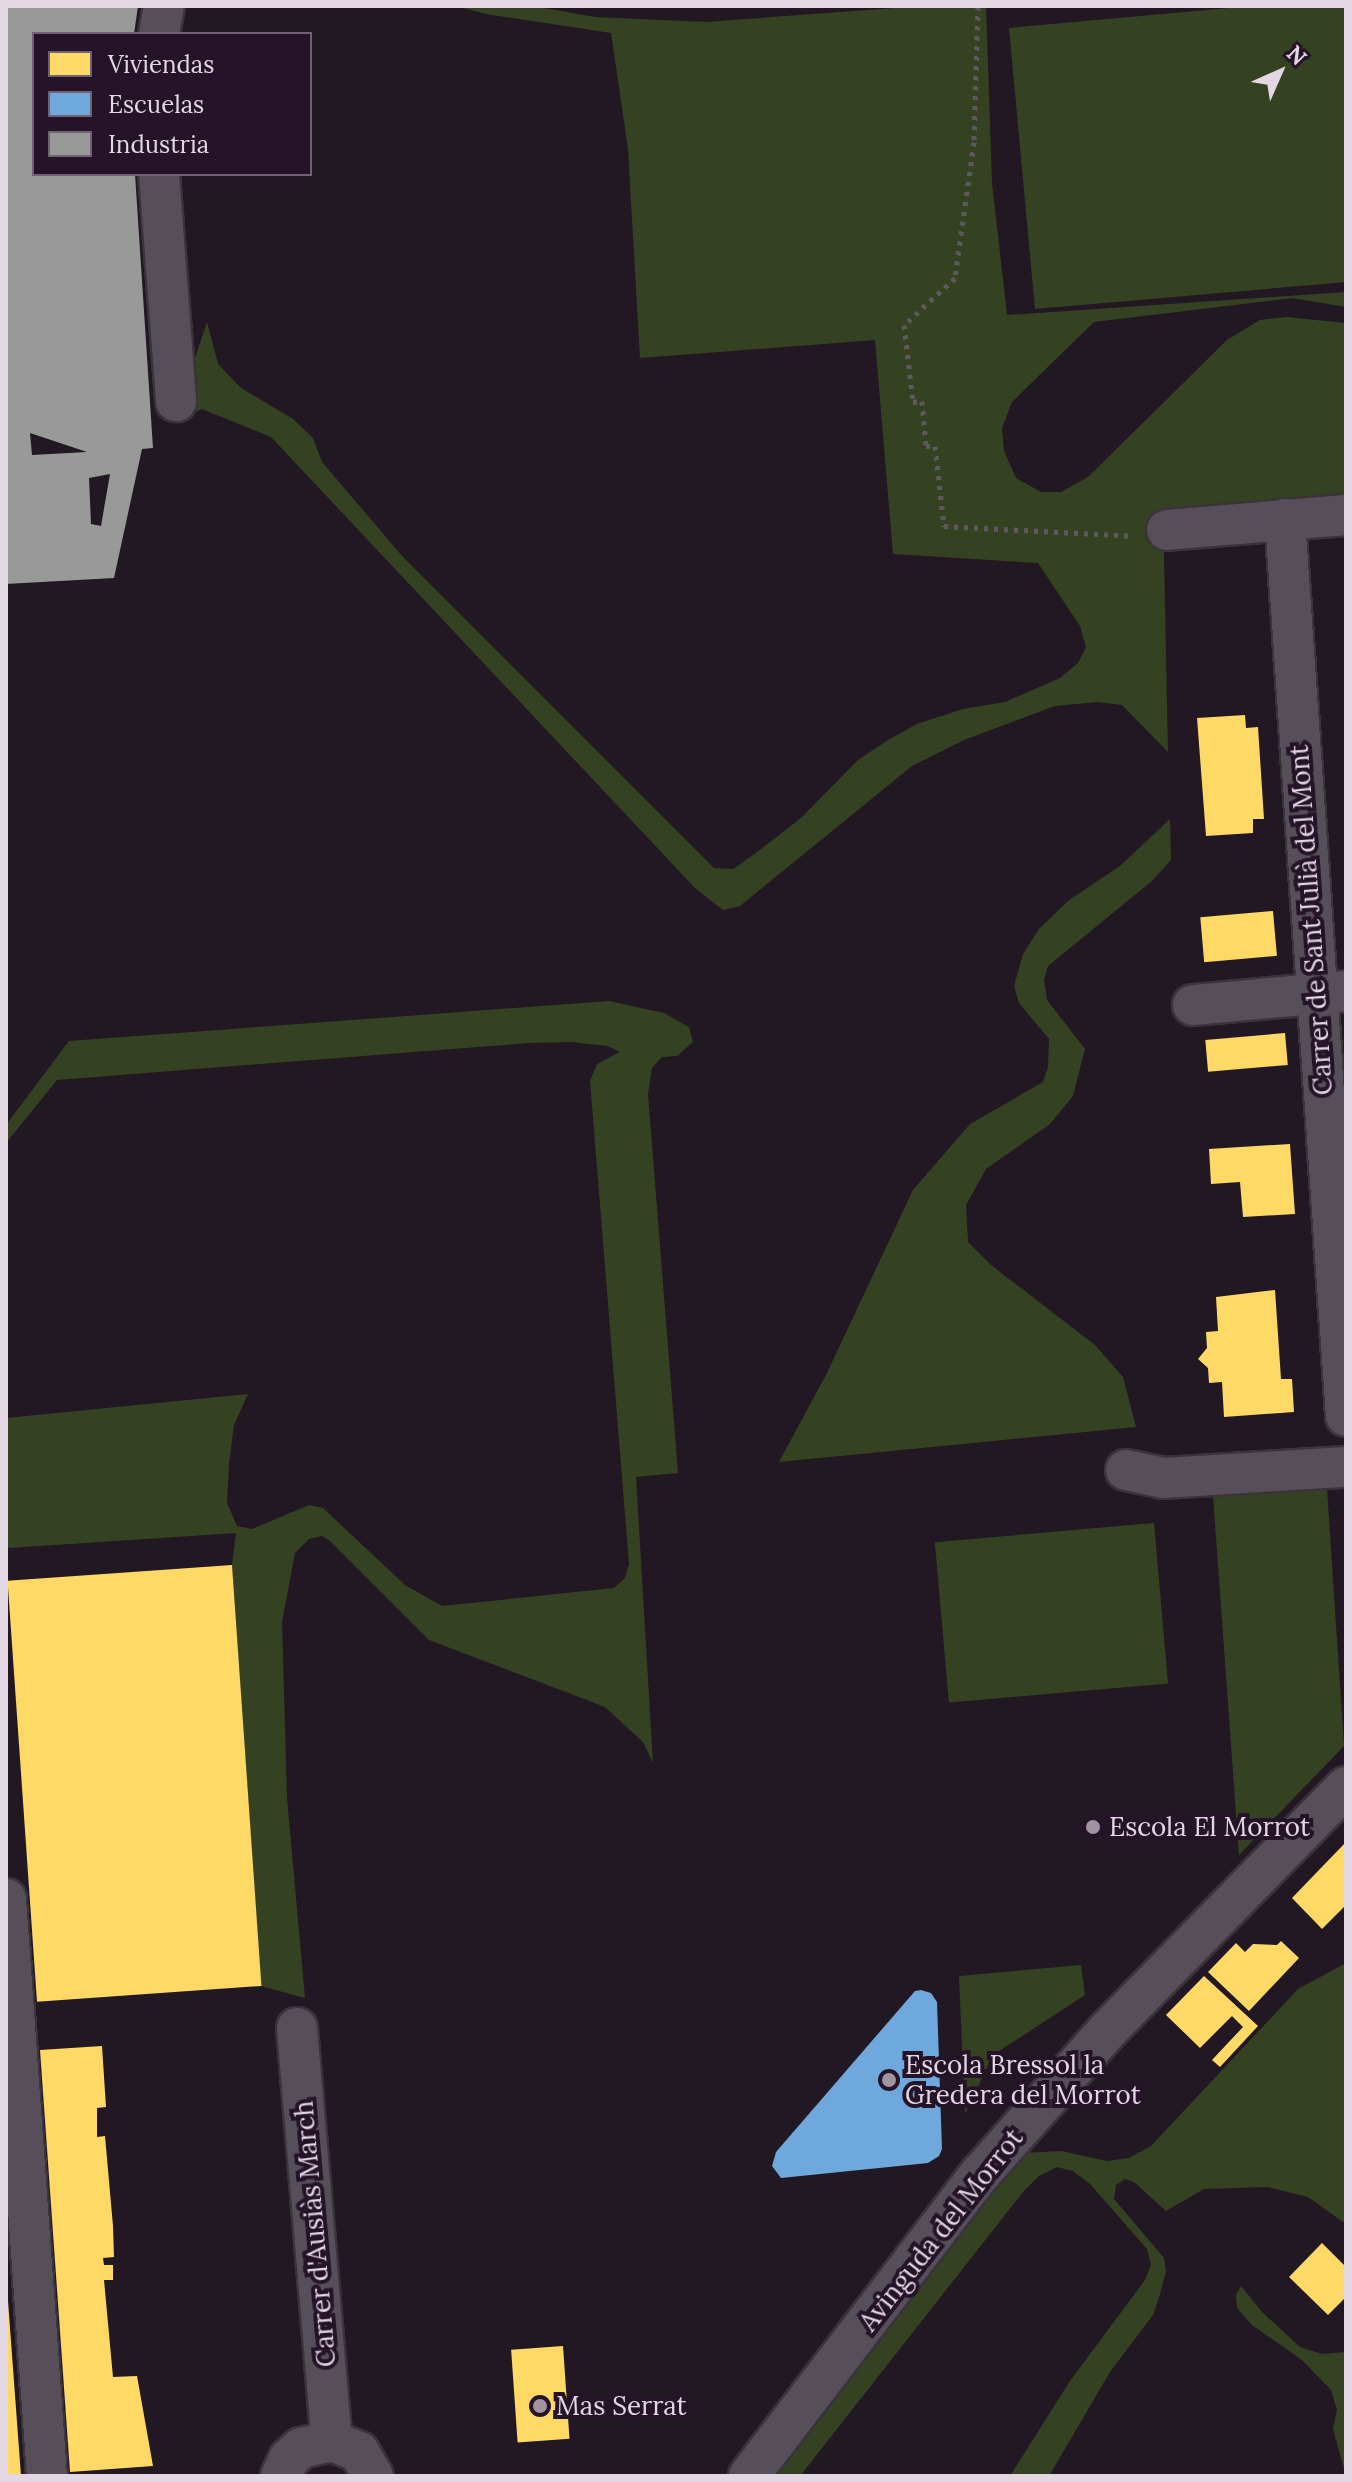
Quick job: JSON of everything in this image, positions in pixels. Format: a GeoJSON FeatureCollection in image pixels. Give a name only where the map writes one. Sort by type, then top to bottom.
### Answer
{"type":"FeatureCollection","features":[{"type":"Feature","properties":{"kind":"street"},"geometry":{"type":"LineString","coordinates":[[159,32],[164,6]]}},
{"type":"Feature","properties":{"kind":"street"},"geometry":{"type":"LineString","coordinates":[[159,176],[176,401]]}},
{"type":"Feature","properties":{"kind":"street"},"geometry":{"type":"LineString","coordinates":[[1167,530],[1346,515]]}},
{"type":"Feature","properties":{"kind":"street","name":"Carrer de Sant Julià del Mont"},"geometry":{"type":"LineString","coordinates":[[1285,519],[1332,992],[1346,1416]]}},
{"type":"Feature","properties":{"kind":"street"},"geometry":{"type":"LineString","coordinates":[[1193,1005],[1332,992]]}},
{"type":"Feature","properties":{"kind":"street"},"geometry":{"type":"LineString","coordinates":[[1126,1470],[1164,1478],[1346,1467]]}},
{"type":"Feature","properties":{"kind":"street","name":"Avinguda del Morrot"},"geometry":{"type":"LineString","coordinates":[[749,2476],[981,2173],[1108,2030],[1346,1787]]}},
{"type":"Feature","properties":{"kind":"street"},"geometry":{"type":"LineString","coordinates":[[6,1899],[11,2026],[47,2476]]}},
{"type":"Feature","properties":{"kind":"street","name":"Carrer d'Ausiàs March"},"geometry":{"type":"LineString","coordinates":[[297,2028],[332,2441]]}},
{"type":"Feature","properties":{"kind":"street"},"geometry":{"type":"LineString","coordinates":[[281,2476],[289,2459],[301,2448],[332,2441],[359,2452],[373,2476]]}},
{"type":"Feature","properties":{"kind":"path"},"geometry":{"type":"LineString","coordinates":[[978,6],[974,142],[955,278],[904,325],[913,402],[922,401],[926,446],[935,446],[944,526],[1118,538],[1167,530]]}},
{"type":"Feature","properties":{"kind":"green space"},"geometry":{"type":"Polygon","coordinates":[[[455,6],[533,6],[595,17],[706,22],[922,6],[986,6],[992,183],[1007,315],[1346,292],[1346,307],[1292,298],[1094,322],[1012,402],[1002,428],[1004,451],[1016,478],[1041,492],[1061,492],[1088,477],[1227,340],[1260,320],[1286,317],[1346,323],[1346,496],[1163,509],[1168,752],[1122,705],[1097,702],[1055,706],[964,740],[912,766],[740,906],[723,910],[695,888],[271,437],[202,409],[175,419],[207,322],[218,364],[241,388],[293,419],[313,438],[322,462],[403,557],[714,868],[733,869],[756,853],[801,818],[858,760],[888,740],[917,724],[963,709],[1005,702],[1060,678],[1078,663],[1086,647],[1080,626],[1038,563],[893,554],[875,340],[640,358],[628,149],[611,33],[486,14],[455,6]]]}},
{"type":"Feature","properties":{"kind":"green space"},"geometry":{"type":"Polygon","coordinates":[[[1251,6],[1346,6],[1346,282],[1035,309],[1009,28],[1251,6]]]}},
{"type":"Feature","properties":{"kind":"green space"},"geometry":{"type":"Polygon","coordinates":[[[1170,819],[1171,860],[1152,881],[1048,966],[1044,980],[1047,1000],[1085,1049],[1073,1096],[1050,1124],[986,1169],[966,1205],[968,1242],[991,1265],[1095,1345],[1123,1377],[1136,1427],[779,1462],[827,1373],[913,1190],[970,1124],[1043,1082],[1048,1067],[1049,1039],[1019,1003],[1014,986],[1023,954],[1039,929],[1068,901],[1120,866],[1170,819]]]}},
{"type":"Feature","properties":{"kind":"green space"},"geometry":{"type":"Polygon","coordinates":[[[609,1001],[664,1013],[689,1027],[693,1042],[677,1056],[662,1057],[652,1068],[648,1094],[678,1473],[636,1477],[653,1763],[643,1742],[605,1707],[429,1640],[330,1541],[322,1536],[309,1539],[295,1553],[282,1622],[287,1798],[305,1998],[261,1986],[232,1565],[236,1533],[9,1548],[6,1542],[6,1418],[248,1394],[234,1425],[229,1464],[227,1503],[237,1526],[252,1529],[309,1505],[323,1508],[405,1585],[442,1606],[614,1588],[625,1578],[629,1564],[590,1081],[597,1064],[620,1052],[608,1046],[572,1042],[528,1043],[57,1080],[6,1143],[6,1125],[69,1041],[609,1001]]]}},
{"type":"Feature","properties":{"kind":"green space"},"geometry":{"type":"Polygon","coordinates":[[[1327,1489],[1344,1746],[1239,1855],[1213,1496],[1327,1489]]]}},
{"type":"Feature","properties":{"kind":"green space"},"geometry":{"type":"Polygon","coordinates":[[[1154,1523],[1168,1683],[949,1703],[935,1542],[1154,1523]]]}},
{"type":"Feature","properties":{"kind":"green space"},"geometry":{"type":"Polygon","coordinates":[[[1346,1963],[1346,2224],[1308,2197],[1268,2187],[1204,2189],[1166,2211],[1134,2182],[1125,2179],[1116,2185],[1114,2199],[1164,2258],[1166,2271],[1153,2315],[1110,2372],[1049,2476],[1010,2476],[1070,2381],[1145,2280],[1151,2265],[1147,2249],[1090,2184],[1073,2171],[1057,2167],[1039,2176],[1023,2192],[800,2476],[749,2476],[1023,2153],[1061,2151],[1107,2161],[1129,2158],[1151,2146],[1298,1989],[1346,1963]]]}},
{"type":"Feature","properties":{"kind":"green space"},"geometry":{"type":"Polygon","coordinates":[[[1081,1965],[1085,1995],[993,2055],[965,2114],[959,1976],[1081,1965]]]}},
{"type":"Feature","properties":{"kind":"green space"},"geometry":{"type":"Polygon","coordinates":[[[1241,2286],[1262,2312],[1300,2347],[1322,2354],[1346,2352],[1346,2476],[1333,2429],[1337,2410],[1331,2390],[1302,2360],[1252,2325],[1237,2308],[1236,2295],[1241,2286]]]}},
{"type":"Feature","properties":{"kind":"building: Viviendas"},"geometry":{"type":"Polygon","coordinates":[[[1245,715],[1246,728],[1258,727],[1264,819],[1253,819],[1253,833],[1206,836],[1197,718],[1245,715]]]}},
{"type":"Feature","properties":{"kind":"building: Viviendas"},"geometry":{"type":"Polygon","coordinates":[[[1273,911],[1277,956],[1204,962],[1200,917],[1273,911]]]}},
{"type":"Feature","properties":{"kind":"building: Viviendas"},"geometry":{"type":"Polygon","coordinates":[[[1285,1033],[1288,1065],[1208,1072],[1205,1040],[1285,1033]]]}},
{"type":"Feature","properties":{"kind":"building: Viviendas"},"geometry":{"type":"Polygon","coordinates":[[[1290,1144],[1295,1214],[1243,1217],[1240,1182],[1211,1184],[1209,1149],[1290,1144]]]}},
{"type":"Feature","properties":{"kind":"building: Viviendas"},"geometry":{"type":"Polygon","coordinates":[[[1275,1290],[1281,1379],[1292,1379],[1294,1412],[1224,1417],[1222,1382],[1209,1383],[1208,1368],[1198,1359],[1207,1348],[1206,1332],[1218,1331],[1216,1297],[1275,1290]]]}},
{"type":"Feature","properties":{"kind":"building: Viviendas"},"geometry":{"type":"Polygon","coordinates":[[[232,1565],[261,1986],[37,2002],[8,1581],[232,1565]]]}},
{"type":"Feature","properties":{"kind":"building: Viviendas"},"geometry":{"type":"Polygon","coordinates":[[[1346,1842],[1346,1905],[1322,1929],[1292,1898],[1346,1842]]]}},
{"type":"Feature","properties":{"kind":"building: Viviendas"},"geometry":{"type":"Polygon","coordinates":[[[1281,1941],[1299,1958],[1249,2011],[1208,1972],[1236,1943],[1245,1952],[1253,1944],[1277,1945],[1281,1941]]]}},
{"type":"Feature","properties":{"kind":"building: Viviendas"},"geometry":{"type":"Polygon","coordinates":[[[1204,1976],[1258,2026],[1220,2067],[1212,2060],[1243,2027],[1232,2016],[1200,2048],[1166,2015],[1204,1976]]]}},
{"type":"Feature","properties":{"kind":"building: Viviendas"},"geometry":{"type":"Polygon","coordinates":[[[102,2046],[106,2107],[97,2108],[97,2137],[105,2136],[113,2226],[114,2257],[103,2258],[104,2265],[113,2265],[113,2280],[104,2280],[113,2377],[137,2376],[153,2466],[70,2472],[40,2050],[102,2046]]]}},
{"type":"Feature","properties":{"kind":"building: Viviendas"},"geometry":{"type":"Polygon","coordinates":[[[1322,2243],[1346,2267],[1346,2297],[1328,2315],[1289,2277],[1322,2243]]]}},
{"type":"Feature","properties":{"kind":"building: Viviendas"},"geometry":{"type":"Polygon","coordinates":[[[8,2301],[21,2476],[6,2476],[8,2301]]]}},
{"type":"Feature","properties":{"kind":"building: Viviendas","name":"Mas Serrat"},"geometry":{"type":"Polygon","coordinates":[[[563,2346],[569,2439],[518,2442],[511,2350],[563,2346]]]}},
{"type":"Feature","properties":{"kind":"building: Escuelas","name":"Escola Bressol la Gredera del Morrot"},"geometry":{"type":"Polygon","coordinates":[[[915,1991],[931,1993],[937,2002],[942,2149],[939,2156],[928,2163],[781,2178],[772,2166],[776,2152],[915,1991]]]}},
{"type":"Feature","properties":{"kind":"building: Industria"},"geometry":{"type":"Polygon","coordinates":[[[6,6],[138,6],[134,32],[32,32],[32,176],[135,176],[153,448],[142,449],[114,578],[6,584],[6,6]],[[30,433],[32,455],[87,452],[30,433]],[[110,474],[89,478],[91,524],[101,526],[110,474]]]}},
{"type":"Feature","properties":{"kind":"place","name":"Escola El Morrot"},"geometry":{"type":"Point","coordinates":[1093,1827]}},
{"type":"Feature","properties":{"kind":"place","name":"Escola Bressol la Gredera del Morrot"},"geometry":{"type":"Point","coordinates":[889,2080]}},
{"type":"Feature","properties":{"kind":"place","name":"Mas Serrat"},"geometry":{"type":"Point","coordinates":[540,2406]}}]}
